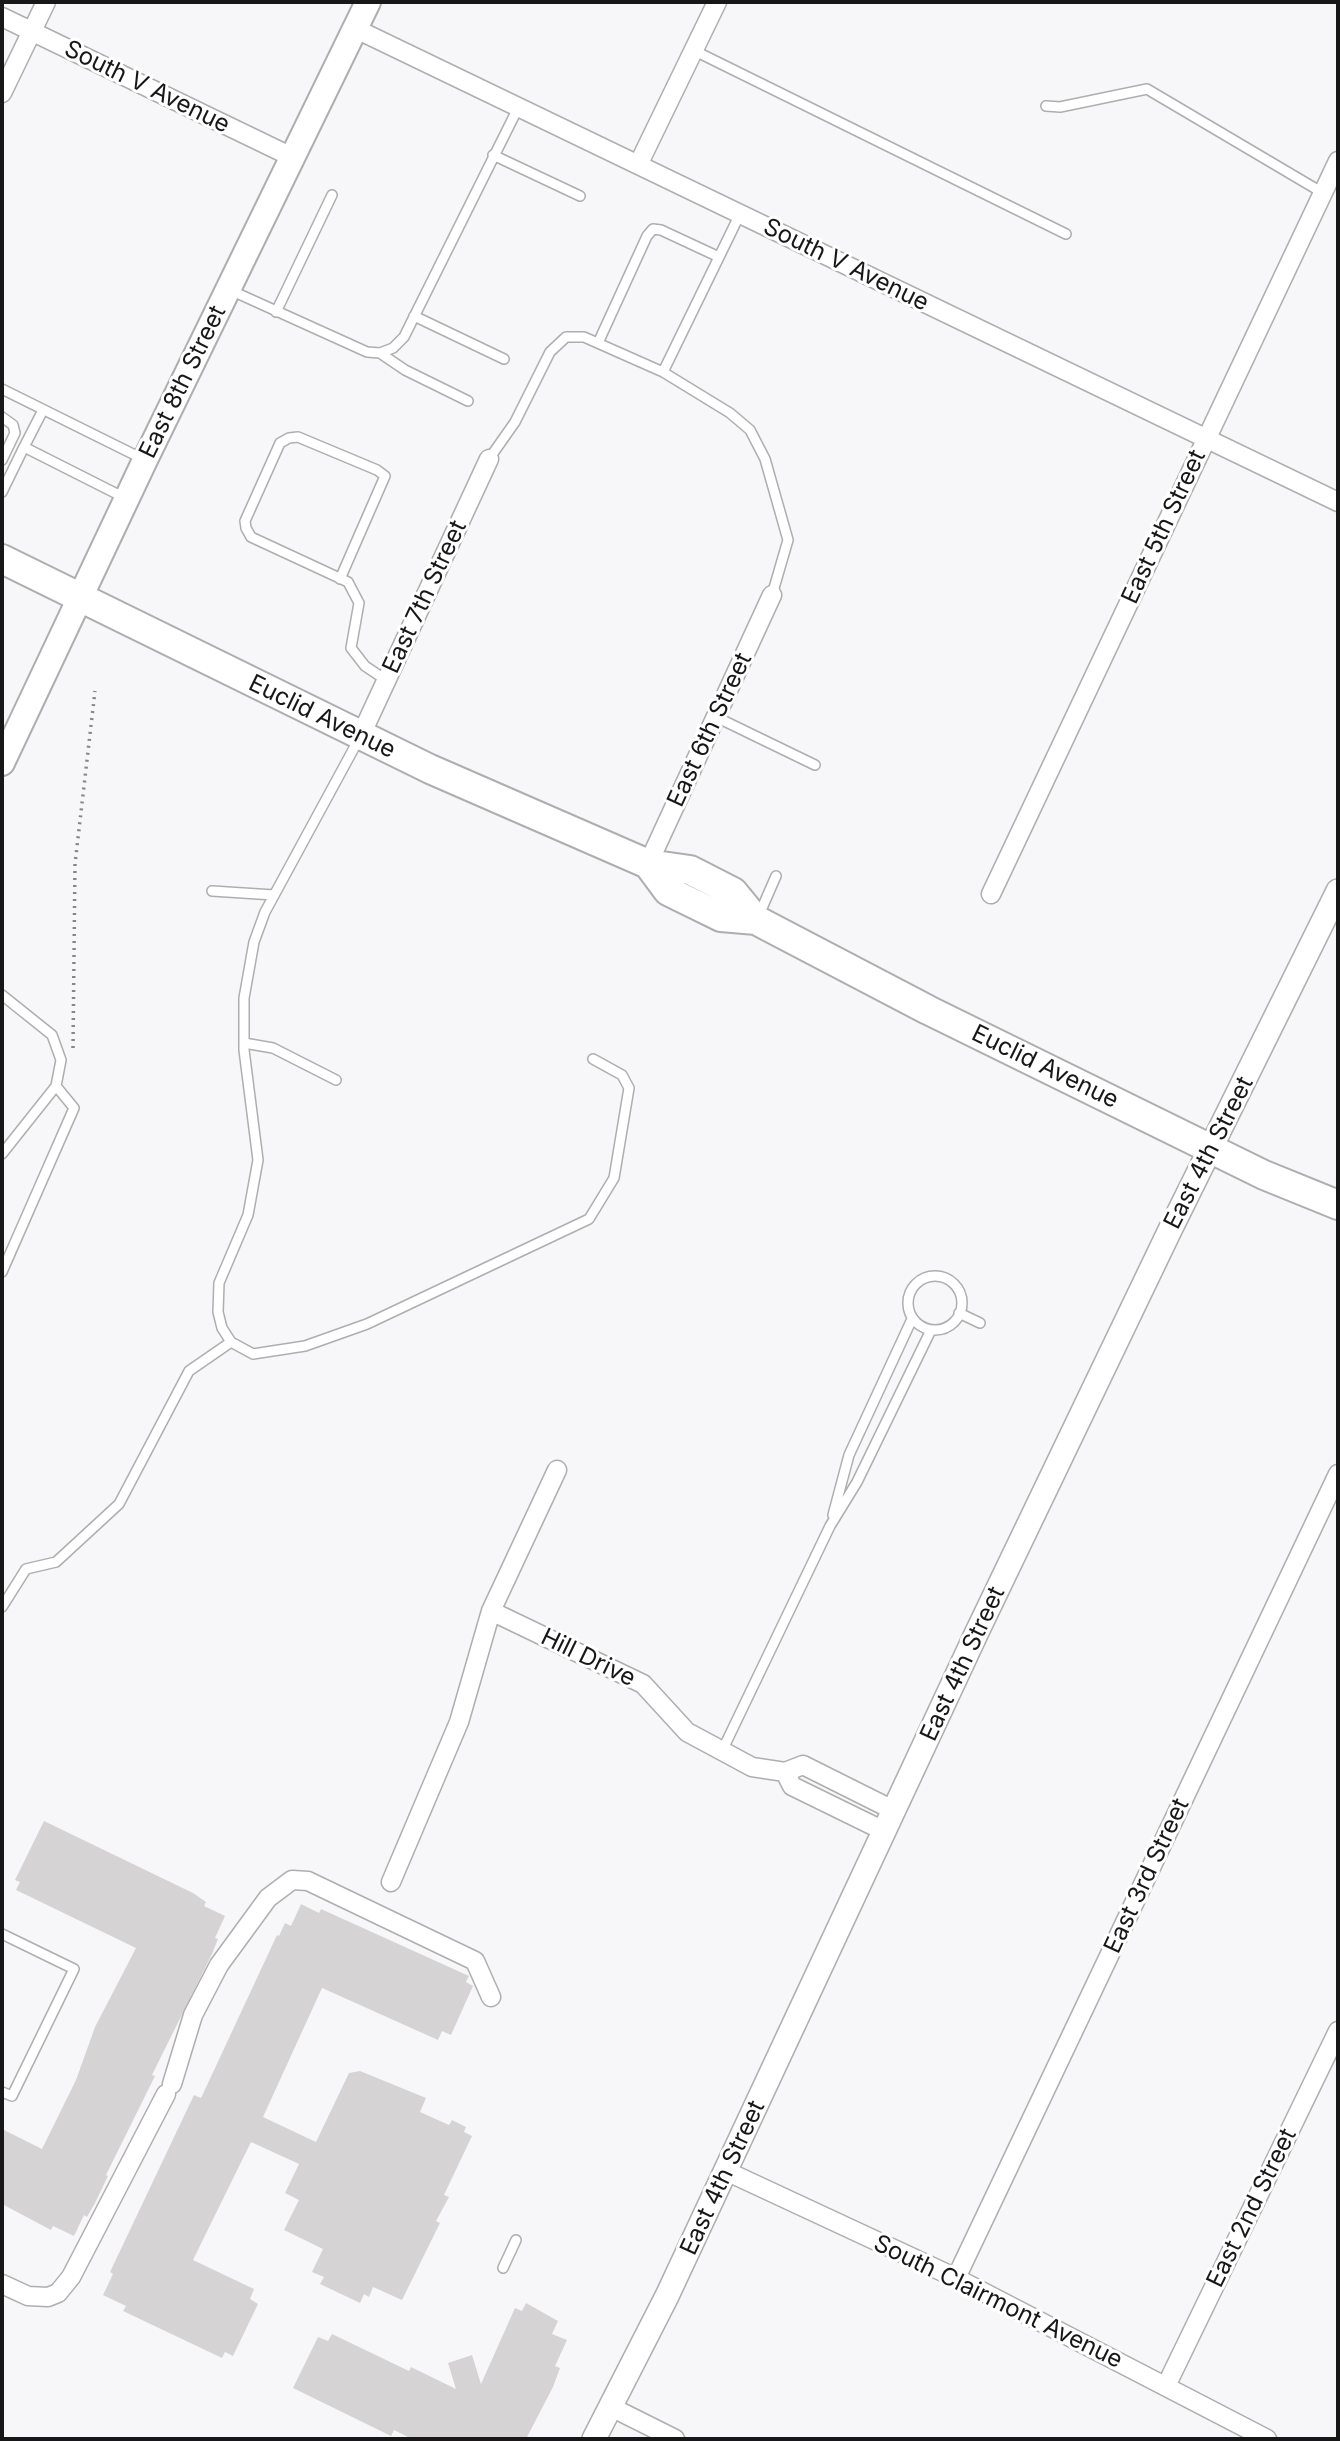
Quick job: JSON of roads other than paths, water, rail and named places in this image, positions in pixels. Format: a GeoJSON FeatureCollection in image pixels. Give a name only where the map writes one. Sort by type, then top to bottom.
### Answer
{"type":"FeatureCollection","features":[{"type":"Feature","properties":{"kind":"main road","name":"East 8th Street"},"geometry":{"type":"LineString","coordinates":[[4,751],[368,2]]}},
{"type":"Feature","properties":{"kind":"main road","name":"Euclid Avenue"},"geometry":{"type":"LineString","coordinates":[[2,559],[430,769],[648,864],[668,891],[721,917],[757,920],[928,1010],[1264,1175],[1338,1205]]}},
{"type":"Feature","properties":{"kind":"street"},"geometry":{"type":"LineString","coordinates":[[2,93],[46,2]]}},
{"type":"Feature","properties":{"kind":"street"},"geometry":{"type":"LineString","coordinates":[[639,163],[717,2]]}},
{"type":"Feature","properties":{"kind":"street","name":"South V Avenue"},"geometry":{"type":"LineString","coordinates":[[2,17],[292,157]]}},
{"type":"Feature","properties":{"kind":"street","name":"South V Avenue"},"geometry":{"type":"LineString","coordinates":[[355,28],[1338,502]]}},
{"type":"Feature","properties":{"kind":"street","name":"East 5th Street"},"geometry":{"type":"LineString","coordinates":[[991,894],[1338,161]]}},
{"type":"Feature","properties":{"kind":"street","name":"East 7th Street"},"geometry":{"type":"LineString","coordinates":[[360,735],[489,458]]}},
{"type":"Feature","properties":{"kind":"street","name":"East 6th Street"},"geometry":{"type":"LineString","coordinates":[[648,864],[772,595]]}},
{"type":"Feature","properties":{"kind":"street","name":"East 4th Street"},"geometry":{"type":"LineString","coordinates":[[594,2439],[661,2309],[977,1632],[1338,891]]}},
{"type":"Feature","properties":{"kind":"street"},"geometry":{"type":"LineString","coordinates":[[391,1882],[459,1721],[491,1611],[556,1470]]}},
{"type":"Feature","properties":{"kind":"street","name":"East 3rd Street"},"geometry":{"type":"LineString","coordinates":[[956,2278],[1338,1474]]}},
{"type":"Feature","properties":{"kind":"street","name":"Hill Drive"},"geometry":{"type":"LineString","coordinates":[[491,1611],[643,1684],[687,1732],[752,1767],[785,1772],[803,1765],[890,1821]]}},
{"type":"Feature","properties":{"kind":"street"},"geometry":{"type":"LineString","coordinates":[[2,2284],[28,2296],[48,2297],[58,2293],[71,2277],[169,2089],[193,2015],[219,1965],[268,1898],[292,1880],[308,1881],[475,1961],[491,1997]]}},
{"type":"Feature","properties":{"kind":"street","name":"East 2nd Street"},"geometry":{"type":"LineString","coordinates":[[1166,2386],[1338,2031]]}},
{"type":"Feature","properties":{"kind":"street","name":"South Clairmont Avenue"},"geometry":{"type":"LineString","coordinates":[[726,2171],[956,2278],[1267,2439]]}},
{"type":"Feature","properties":{"kind":"street"},"geometry":{"type":"LineString","coordinates":[[609,2406],[675,2439]]}},
{"type":"Feature","properties":{"kind":"lane"},"geometry":{"type":"LineString","coordinates":[[693,50],[1066,234]]}},
{"type":"Feature","properties":{"kind":"lane"},"geometry":{"type":"LineString","coordinates":[[1046,106],[1060,107],[1147,89],[1323,192]]}},
{"type":"Feature","properties":{"kind":"lane"},"geometry":{"type":"LineString","coordinates":[[380,353],[393,348],[404,337],[519,106]]}},
{"type":"Feature","properties":{"kind":"lane"},"geometry":{"type":"LineString","coordinates":[[493,155],[580,195]]}},
{"type":"Feature","properties":{"kind":"lane"},"geometry":{"type":"LineString","coordinates":[[276,312],[332,195]]}},
{"type":"Feature","properties":{"kind":"lane"},"geometry":{"type":"LineString","coordinates":[[663,372],[740,214]]}},
{"type":"Feature","properties":{"kind":"lane"},"geometry":{"type":"LineString","coordinates":[[598,343],[647,236],[653,229],[661,230],[719,257]]}},
{"type":"Feature","properties":{"kind":"lane"},"geometry":{"type":"LineString","coordinates":[[228,289],[352,346],[380,353],[405,370],[468,401]]}},
{"type":"Feature","properties":{"kind":"lane"},"geometry":{"type":"LineString","coordinates":[[414,316],[504,359]]}},
{"type":"Feature","properties":{"kind":"lane"},"geometry":{"type":"LineString","coordinates":[[489,458],[516,422],[550,352],[566,337],[584,337],[663,372],[750,430],[765,459],[788,540],[772,595]]}},
{"type":"Feature","properties":{"kind":"lane"},"geometry":{"type":"LineString","coordinates":[[2,390],[145,460]]}},
{"type":"Feature","properties":{"kind":"lane"},"geometry":{"type":"LineString","coordinates":[[4,488],[43,410]]}},
{"type":"Feature","properties":{"kind":"lane"},"geometry":{"type":"LineString","coordinates":[[2,417],[13,425],[15,433],[2,460]]}},
{"type":"Feature","properties":{"kind":"lane"},"geometry":{"type":"LineString","coordinates":[[340,579],[385,477],[377,470],[298,437],[289,438],[279,443],[245,520],[246,528],[251,537],[340,579],[348,582],[359,603],[351,648],[365,666],[386,680]]}},
{"type":"Feature","properties":{"kind":"lane"},"geometry":{"type":"LineString","coordinates":[[24,447],[126,499]]}},
{"type":"Feature","properties":{"kind":"lane"},"geometry":{"type":"LineString","coordinates":[[2,474],[4,488]]}},
{"type":"Feature","properties":{"kind":"lane"},"geometry":{"type":"LineString","coordinates":[[716,717],[815,765]]}},
{"type":"Feature","properties":{"kind":"lane"},"geometry":{"type":"LineString","coordinates":[[360,735],[274,895],[254,942],[244,998],[244,1043],[258,1160],[248,1215],[219,1283],[218,1312],[222,1328],[231,1342],[253,1354],[305,1346],[367,1324],[589,1219],[614,1178],[629,1088],[622,1075],[593,1059]]}},
{"type":"Feature","properties":{"kind":"lane"},"geometry":{"type":"LineString","coordinates":[[757,920],[776,876]]}},
{"type":"Feature","properties":{"kind":"lane"},"geometry":{"type":"LineString","coordinates":[[212,891],[274,895]]}},
{"type":"Feature","properties":{"kind":"lane"},"geometry":{"type":"LineString","coordinates":[[2,995],[52,1035],[61,1060],[56,1086],[2,1154]]}},
{"type":"Feature","properties":{"kind":"lane"},"geometry":{"type":"LineString","coordinates":[[244,1043],[273,1048],[335,1080]]}},
{"type":"Feature","properties":{"kind":"lane"},"geometry":{"type":"LineString","coordinates":[[2,1272],[74,1108],[56,1086]]}},
{"type":"Feature","properties":{"kind":"lane"},"geometry":{"type":"LineString","coordinates":[[830,1526],[849,1455],[912,1319],[909,1296],[919,1281],[928,1277],[936,1276],[953,1283],[961,1299],[960,1313],[950,1325],[931,1330],[912,1319]]}},
{"type":"Feature","properties":{"kind":"lane"},"geometry":{"type":"LineString","coordinates":[[960,1313],[979,1323]]}},
{"type":"Feature","properties":{"kind":"lane"},"geometry":{"type":"LineString","coordinates":[[722,1751],[830,1526],[857,1482],[931,1330]]}},
{"type":"Feature","properties":{"kind":"lane"},"geometry":{"type":"LineString","coordinates":[[2,1607],[26,1569],[56,1562],[118,1504],[189,1371],[231,1342]]}},
{"type":"Feature","properties":{"kind":"lane"},"geometry":{"type":"LineString","coordinates":[[2,1934],[74,1969],[12,2096],[2,2092]]}},
{"type":"Feature","properties":{"kind":"lane"},"geometry":{"type":"LineString","coordinates":[[503,2268],[516,2240]]}}]}
